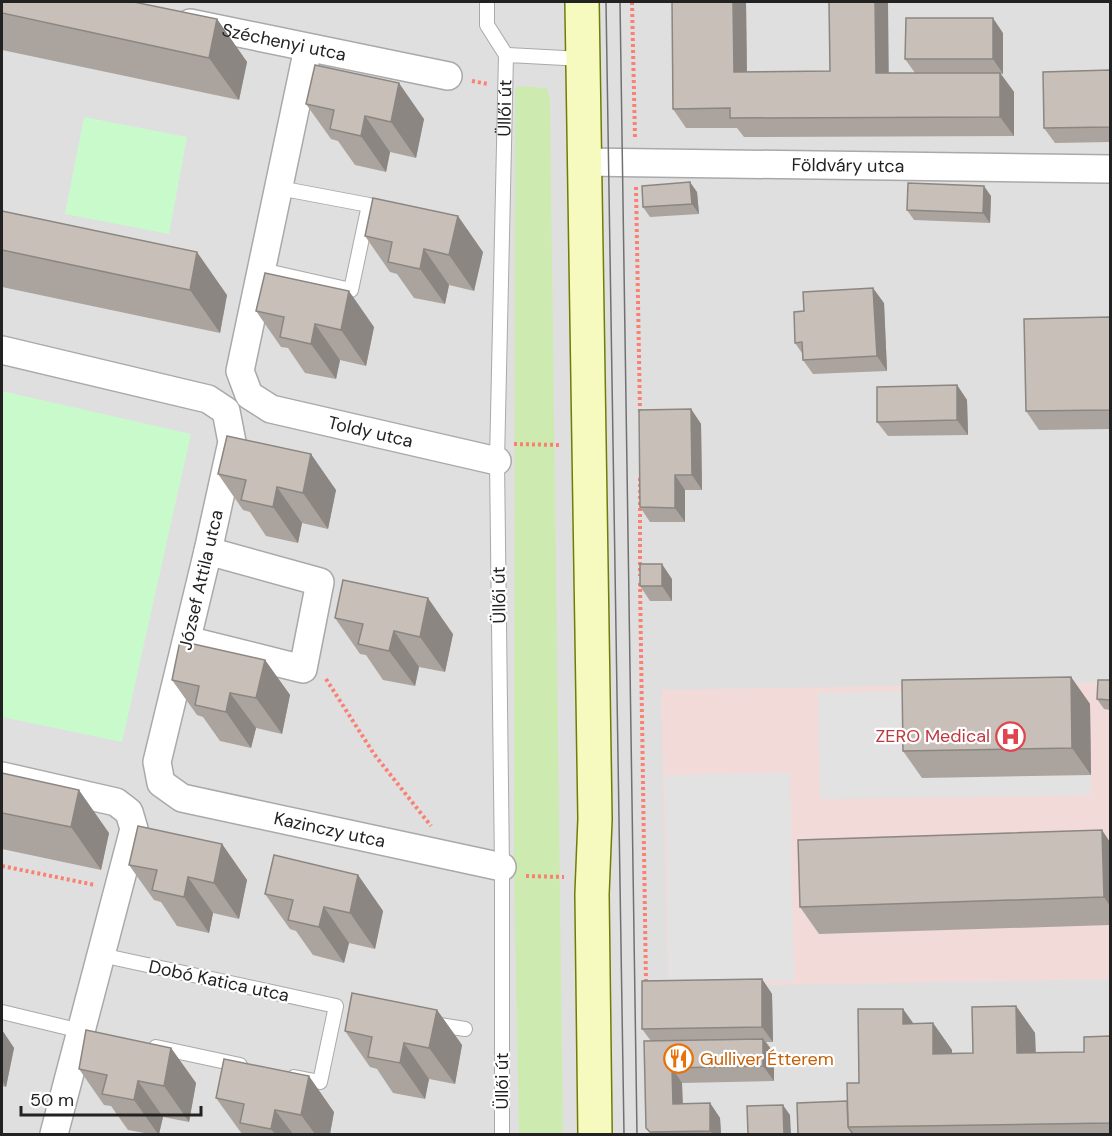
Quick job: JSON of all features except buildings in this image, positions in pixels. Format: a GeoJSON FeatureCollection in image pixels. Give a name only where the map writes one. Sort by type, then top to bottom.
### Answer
{"type":"FeatureCollection","features":[{"type":"Feature","properties":{"kind":"main road"},"geometry":{"type":"LineString","coordinates":[[582,2],[595,819],[592,894],[595,1134]]}},
{"type":"Feature","properties":{"kind":"street","name":"Széchenyi utca"},"geometry":{"type":"LineString","coordinates":[[168,19],[448,76]]}},
{"type":"Feature","properties":{"kind":"street"},"geometry":{"type":"LineString","coordinates":[[262,270],[308,48]]}},
{"type":"Feature","properties":{"kind":"street","name":"Földváry utca"},"geometry":{"type":"LineString","coordinates":[[584,162],[1110,169]]}},
{"type":"Feature","properties":{"kind":"street","name":"Toldy utca"},"geometry":{"type":"LineString","coordinates":[[262,270],[240,370],[249,395],[271,409],[497,452]]}},
{"type":"Feature","properties":{"kind":"street","name":"József Attila utca"},"geometry":{"type":"LineString","coordinates":[[2,350],[208,399],[226,411],[232,442],[157,762],[161,783]]}},
{"type":"Feature","properties":{"kind":"street"},"geometry":{"type":"LineString","coordinates":[[187,640],[303,669],[331,585],[208,551]]}},
{"type":"Feature","properties":{"kind":"street"},"geometry":{"type":"LineString","coordinates":[[2,776],[116,802],[129,812],[134,828],[101,955],[92,1033],[54,1134]]}},
{"type":"Feature","properties":{"kind":"street","name":"Kazinczy utca"},"geometry":{"type":"LineString","coordinates":[[161,783],[182,798],[456,858],[502,872]]}},
{"type":"Feature","properties":{"kind":"lane","name":"Üllői út"},"geometry":{"type":"LineString","coordinates":[[487,2],[487,25],[506,55],[497,452],[502,872],[502,1134]]}},
{"type":"Feature","properties":{"kind":"lane","name":"Üllői út"},"geometry":{"type":"LineString","coordinates":[[506,55],[582,59]]}},
{"type":"Feature","properties":{"kind":"lane"},"geometry":{"type":"LineString","coordinates":[[262,270],[351,290],[369,205],[279,188]]}},
{"type":"Feature","properties":{"kind":"lane","name":"Dobó Katica utca"},"geometry":{"type":"LineString","coordinates":[[101,955],[342,1007],[320,1082],[275,1073]]}},
{"type":"Feature","properties":{"kind":"lane"},"geometry":{"type":"LineString","coordinates":[[2,1012],[92,1033]]}},
{"type":"Feature","properties":{"kind":"lane"},"geometry":{"type":"LineString","coordinates":[[418,1021],[465,1029]]}},
{"type":"Feature","properties":{"kind":"lane"},"geometry":{"type":"LineString","coordinates":[[138,1043],[252,1068]]}},
{"type":"Feature","properties":{"kind":"path"},"geometry":{"type":"LineString","coordinates":[[632,2],[640,418]]}},
{"type":"Feature","properties":{"kind":"path"},"geometry":{"type":"LineString","coordinates":[[448,76],[506,87]]}},
{"type":"Feature","properties":{"kind":"path"},"geometry":{"type":"LineString","coordinates":[[497,452],[559,445]]}},
{"type":"Feature","properties":{"kind":"path"},"geometry":{"type":"LineString","coordinates":[[640,476],[646,992]]}},
{"type":"Feature","properties":{"kind":"path"},"geometry":{"type":"LineString","coordinates":[[308,650],[374,754],[456,858]]}},
{"type":"Feature","properties":{"kind":"path"},"geometry":{"type":"LineString","coordinates":[[2,866],[118,890]]}},
{"type":"Feature","properties":{"kind":"path"},"geometry":{"type":"LineString","coordinates":[[502,872],[564,877]]}},
{"type":"Feature","properties":{"kind":"shaded area"},"geometry":{"type":"Polygon","coordinates":[[[2,2],[1110,2],[1110,1134],[2,1134],[2,2]]]}},
{"type":"Feature","properties":{"kind":"shaded area"},"geometry":{"type":"Polygon","coordinates":[[[1110,682],[1110,979],[668,987],[661,690],[1110,682]],[[1090,775],[923,778],[820,799],[1091,795],[1090,775]]]}},
{"type":"Feature","properties":{"kind":"shaded area"},"geometry":{"type":"Polygon","coordinates":[[[922,691],[924,778],[1091,775],[1091,795],[820,799],[818,693],[922,691]]]}},
{"type":"Feature","properties":{"kind":"shaded area"},"geometry":{"type":"Polygon","coordinates":[[[790,773],[794,981],[669,983],[665,775],[790,773]]]}},
{"type":"Feature","properties":{"kind":"green space"},"geometry":{"type":"Polygon","coordinates":[[[518,86],[547,88],[550,100],[563,1134],[519,1134],[514,870],[515,90],[518,86]]]}},
{"type":"Feature","properties":{"kind":"green space"},"geometry":{"type":"Polygon","coordinates":[[[84,117],[187,137],[169,234],[65,214],[84,117]]]}},
{"type":"Feature","properties":{"kind":"green space"},"geometry":{"type":"Polygon","coordinates":[[[2,391],[191,434],[122,742],[2,717],[2,391]]]}},
{"type":"Feature","properties":{"kind":"tram line"},"geometry":{"type":"LineString","coordinates":[[606,2],[624,1134]]}},
{"type":"Feature","properties":{"kind":"tram line"},"geometry":{"type":"LineString","coordinates":[[620,2],[637,1134]]}},
{"type":"Feature","properties":{"kind":"place","name":"ZERO Medical"},"geometry":{"type":"Point","coordinates":[1011,736]}},
{"type":"Feature","properties":{"kind":"place","name":"Gulliver Étterem"},"geometry":{"type":"Point","coordinates":[679,1059]}}]}
